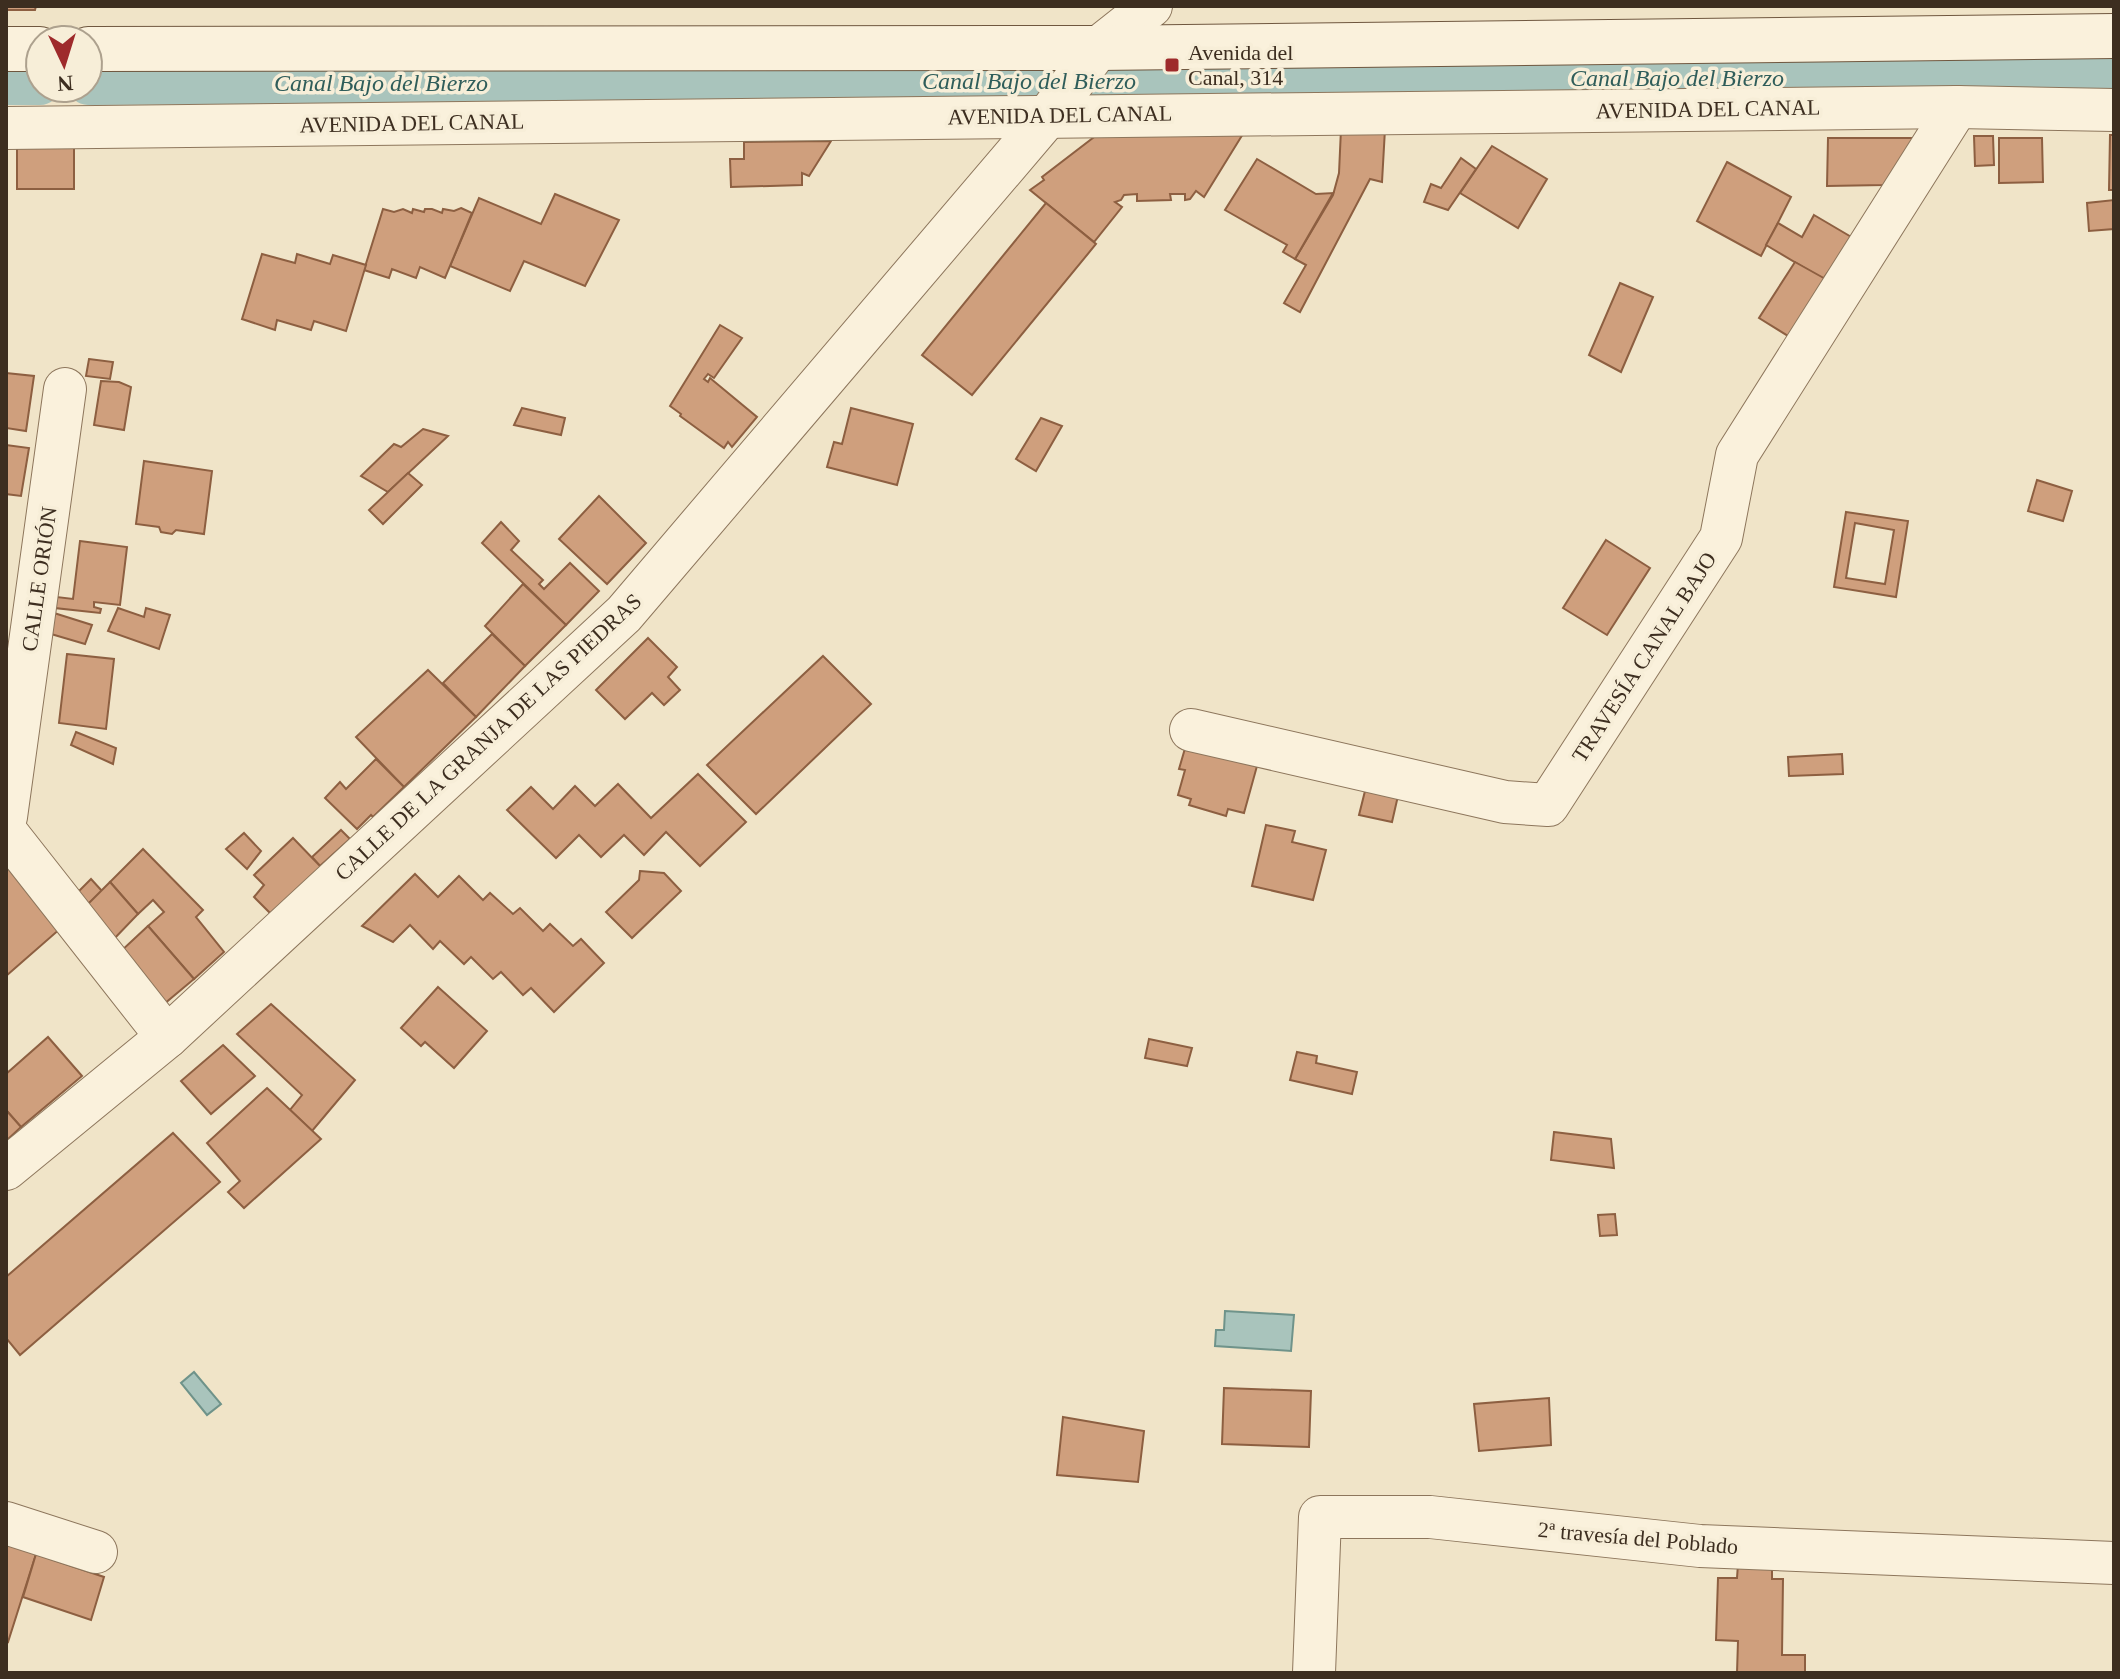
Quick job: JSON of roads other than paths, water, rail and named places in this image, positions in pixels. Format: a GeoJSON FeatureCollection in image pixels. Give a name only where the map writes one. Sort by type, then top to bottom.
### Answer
{"type":"FeatureCollection","features":[{"type":"Feature","properties":{"kind":"street","name":"CALLE DE LA GRANJA DE LAS PIEDRAS"},"geometry":{"type":"LineString","coordinates":[[6,1169],[167,1037],[624,614],[1049,115],[1098,48],[1151,6]]}},
{"type":"Feature","properties":{"kind":"street"},"geometry":{"type":"LineString","coordinates":[[104,49],[1098,48],[2114,36]]}},
{"type":"Feature","properties":{"kind":"street","name":"AVENIDA DEL CANAL"},"geometry":{"type":"LineString","coordinates":[[6,128],[1957,107],[2114,110]]}},
{"type":"Feature","properties":{"kind":"street","name":"TRAVESÍA CANAL BAJO"},"geometry":{"type":"LineString","coordinates":[[1191,730],[1505,802],[1548,805],[1721,538],[1737,455],[1957,107]]}},
{"type":"Feature","properties":{"kind":"street","name":"CALLE ORIÓN"},"geometry":{"type":"LineString","coordinates":[[7,797],[65,389]]}},
{"type":"Feature","properties":{"kind":"street"},"geometry":{"type":"LineString","coordinates":[[6,832],[167,1037]]}},
{"type":"Feature","properties":{"kind":"street","name":"2ª travesía del Poblado"},"geometry":{"type":"LineString","coordinates":[[1314,1673],[1320,1517],[1430,1517],[1700,1546],[2114,1563]]}},
{"type":"Feature","properties":{"kind":"street"},"geometry":{"type":"LineString","coordinates":[[6,1523],[96,1552]]}},
{"type":"Feature","properties":{"kind":"water"},"geometry":{"type":"Polygon","coordinates":[[[1225,1311],[1294,1315],[1291,1351],[1215,1346],[1216,1330],[1224,1330],[1225,1311]]]}},
{"type":"Feature","properties":{"kind":"water"},"geometry":{"type":"Polygon","coordinates":[[[194,1372],[221,1404],[207,1415],[181,1383],[194,1372]]]}},
{"type":"Feature","properties":{"kind":"waterway","name":"Canal Bajo del Bierzo"},"geometry":{"type":"LineString","coordinates":[[104,85],[2114,76]]}},
{"type":"Feature","properties":{"kind":"waterway","name":"Canal Bajo del Bierzo"},"geometry":{"type":"LineString","coordinates":[[6,85],[24,85]]}},
{"type":"Feature","properties":{"kind":"place","name":"Avenida del Canal, 314"},"geometry":{"type":"Point","coordinates":[1172,65]}}]}
